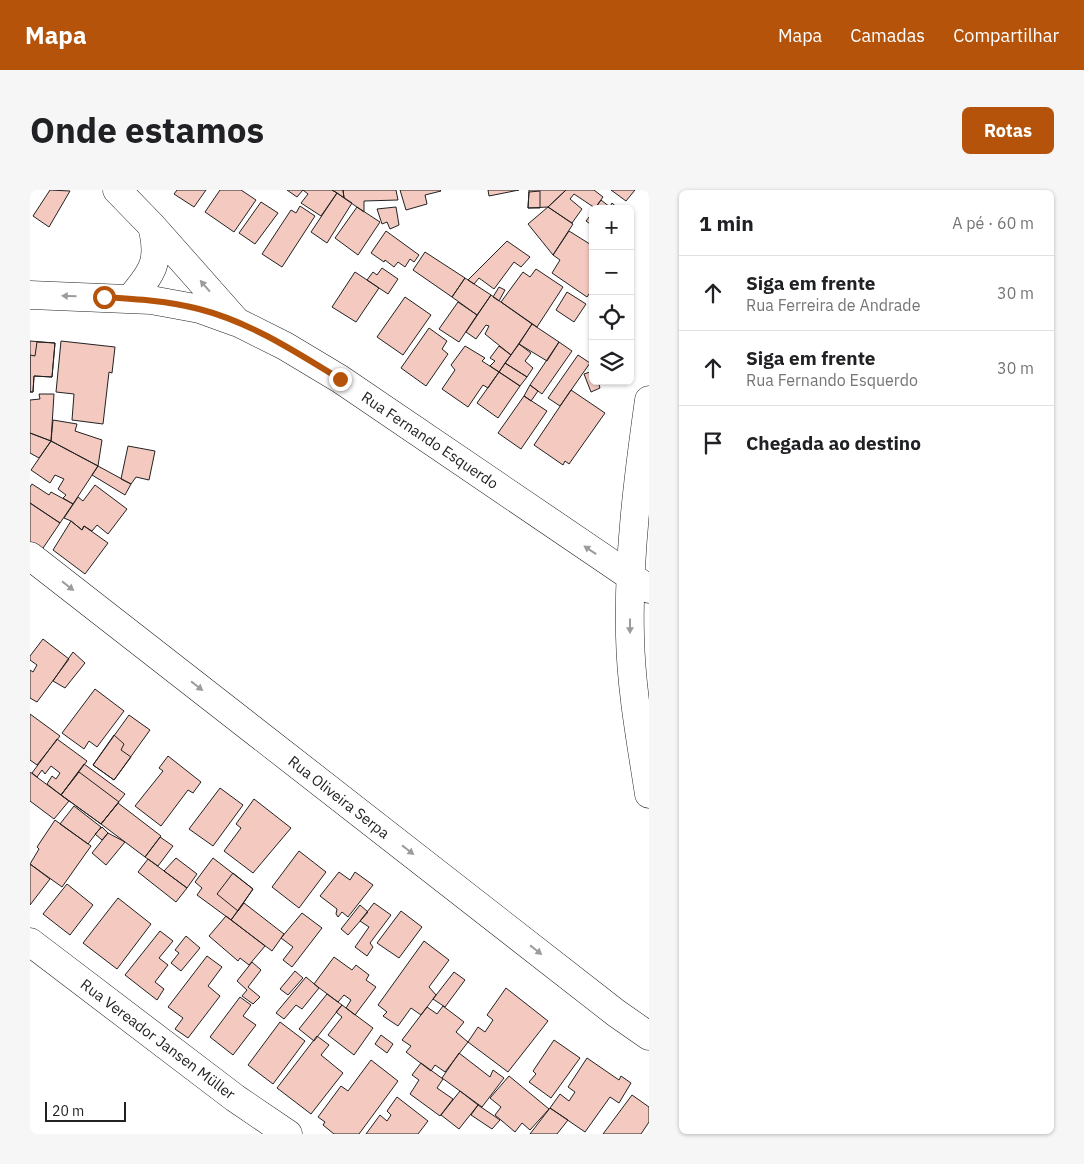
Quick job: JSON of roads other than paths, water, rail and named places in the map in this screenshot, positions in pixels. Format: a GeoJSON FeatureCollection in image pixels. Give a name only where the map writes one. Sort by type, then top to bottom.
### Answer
{"type":"FeatureCollection","features":[{"type":"Feature","properties":{"kind":"street","name":"Rua Fernando Esquerdo"},"geometry":{"type":"LineString","coordinates":[[117,190],[152,226],[237,322],[285,346],[340,379],[639,583]]}},
{"type":"Feature","properties":{"kind":"street"},"geometry":{"type":"LineString","coordinates":[[130,299],[148,279],[156,260],[157,244],[152,226]]}},
{"type":"Feature","properties":{"kind":"street"},"geometry":{"type":"LineString","coordinates":[[30,295],[151,300],[200,309],[237,322]]}},
{"type":"Feature","properties":{"kind":"street"},"geometry":{"type":"LineString","coordinates":[[649,400],[638,484],[639,583],[630,636],[641,686],[649,794]]}},
{"type":"Feature","properties":{"kind":"street","name":"Rua Oliveira Serpa"},"geometry":{"type":"LineString","coordinates":[[30,556],[616,1013],[649,1036]]}},
{"type":"Feature","properties":{"kind":"street","name":"Rua Vereador Jansen Müller"},"geometry":{"type":"LineString","coordinates":[[30,942],[235,1098],[288,1134]]}}]}
